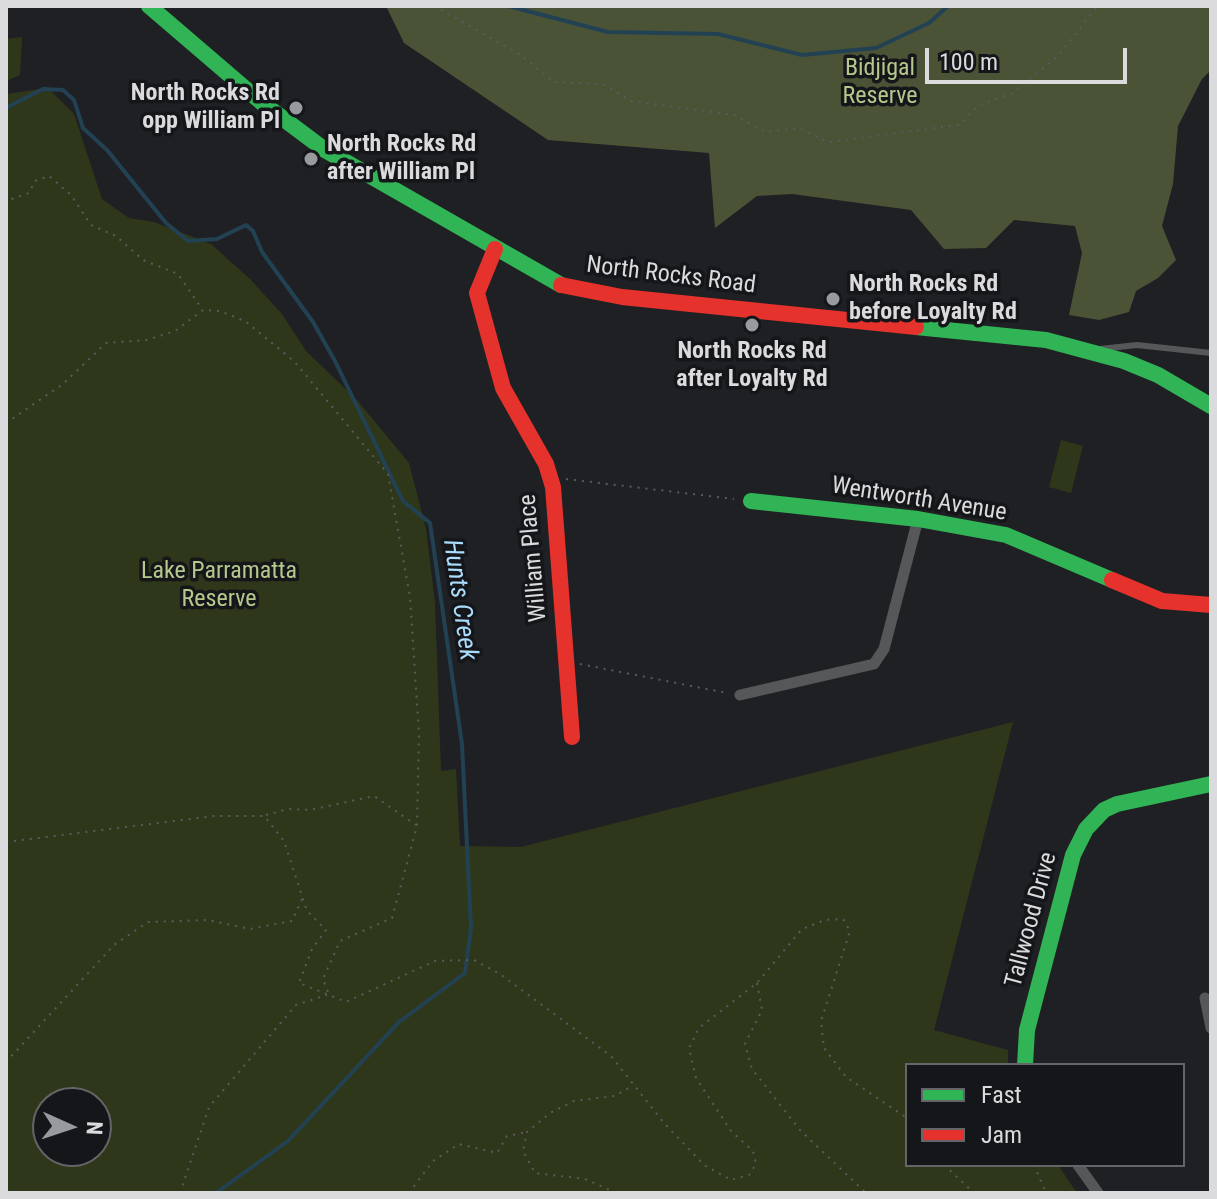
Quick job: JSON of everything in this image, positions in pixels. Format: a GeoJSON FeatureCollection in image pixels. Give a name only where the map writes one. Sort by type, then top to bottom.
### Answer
{"type":"FeatureCollection","features":[{"type":"Feature","properties":{"kind":"street","name":"North Rocks Road"},"geometry":{"type":"LineString","coordinates":[[149,6],[293,128],[543,277],[599,295],[1046,340],[1093,350],[1158,375],[1211,406]]}},
{"type":"Feature","properties":{"kind":"street","name":"William Place"},"geometry":{"type":"LineString","coordinates":[[495,249],[480,278],[479,304],[503,388],[550,477],[558,532],[572,737]]}},
{"type":"Feature","properties":{"kind":"street","name":"Wentworth Avenue"},"geometry":{"type":"LineString","coordinates":[[751,501],[918,519],[1006,535],[1162,601],[1211,605]]}},
{"type":"Feature","properties":{"kind":"street"},"geometry":{"type":"LineString","coordinates":[[740,695],[874,664],[884,649],[918,519]]}},
{"type":"Feature","properties":{"kind":"street","name":"Tallwood Drive"},"geometry":{"type":"LineString","coordinates":[[1025,1063],[1027,1030],[1073,855],[1086,829],[1095,818],[1117,804],[1211,784]]}},
{"type":"Feature","properties":{"kind":"street"},"geometry":{"type":"LineString","coordinates":[[1205,998],[1211,1028]]}},
{"type":"Feature","properties":{"kind":"street"},"geometry":{"type":"LineString","coordinates":[[1079,1167],[1098,1193]]}},
{"type":"Feature","properties":{"kind":"lane"},"geometry":{"type":"LineString","coordinates":[[1093,350],[1137,345],[1211,353]]}},
{"type":"Feature","properties":{"kind":"path"},"geometry":{"type":"LineString","coordinates":[[434,6],[519,54],[554,82],[603,84],[631,101],[735,115],[765,132],[799,128],[828,142],[959,125],[979,105],[1013,93],[1059,55],[1097,6]]}},
{"type":"Feature","properties":{"kind":"path"},"geometry":{"type":"LineString","coordinates":[[6,205],[12,199],[29,193],[35,181],[49,176],[71,195],[91,225],[116,236],[143,260],[178,274],[203,310]]}},
{"type":"Feature","properties":{"kind":"path"},"geometry":{"type":"LineString","coordinates":[[6,423],[63,384],[106,343],[147,340],[175,331],[203,310],[220,311],[245,321],[294,361],[388,474],[410,597],[419,734],[417,826],[392,918],[340,941],[323,979],[329,995]]}},
{"type":"Feature","properties":{"kind":"path"},"geometry":{"type":"LineString","coordinates":[[550,477],[751,501]]}},
{"type":"Feature","properties":{"kind":"path"},"geometry":{"type":"LineString","coordinates":[[566,662],[740,695]]}},
{"type":"Feature","properties":{"kind":"path"},"geometry":{"type":"LineString","coordinates":[[6,842],[214,816],[264,816],[288,809],[310,810],[374,796],[417,826]]}},
{"type":"Feature","properties":{"kind":"path"},"geometry":{"type":"LineString","coordinates":[[264,816],[284,841],[297,870],[307,911],[326,930],[312,949],[299,983],[346,1002],[421,966],[466,959],[500,974],[611,1056],[704,1165],[731,1180],[749,1175],[756,1164],[753,1151],[731,1131],[696,1078],[689,1048],[699,1028],[757,983],[802,929],[825,920],[843,919],[850,931],[821,1021],[824,1048],[846,1077],[905,1117]]}},
{"type":"Feature","properties":{"kind":"path"},"geometry":{"type":"LineString","coordinates":[[6,1062],[114,945],[148,922],[208,920],[250,929],[292,921],[302,898]]}},
{"type":"Feature","properties":{"kind":"path"},"geometry":{"type":"LineString","coordinates":[[757,983],[762,1010],[745,1044],[752,1069],[800,1130],[866,1193]]}},
{"type":"Feature","properties":{"kind":"path"},"geometry":{"type":"LineString","coordinates":[[180,1193],[209,1107],[296,1005],[329,995]]}},
{"type":"Feature","properties":{"kind":"path"},"geometry":{"type":"LineString","coordinates":[[409,1193],[433,1161],[459,1144],[497,1153],[507,1136],[527,1132],[574,1101],[615,1096],[633,1085]]}},
{"type":"Feature","properties":{"kind":"path"},"geometry":{"type":"LineString","coordinates":[[527,1132],[523,1151],[535,1173],[585,1179],[616,1193]]}},
{"type":"Feature","properties":{"kind":"path"},"geometry":{"type":"LineString","coordinates":[[946,1167],[974,1193]]}},
{"type":"Feature","properties":{"kind":"path"},"geometry":{"type":"LineString","coordinates":[[1035,1167],[1046,1193]]}},
{"type":"Feature","properties":{"kind":"green space","name":"Bidjigal Reserve"},"geometry":{"type":"Polygon","coordinates":[[[386,6],[1211,6],[1211,70],[1202,79],[1178,126],[1173,184],[1162,226],[1176,260],[1158,278],[1136,291],[1129,312],[1099,320],[1069,315],[1082,253],[1075,226],[1014,220],[986,248],[944,249],[911,210],[792,194],[757,196],[715,228],[709,153],[548,140],[404,43],[386,6]]]}},
{"type":"Feature","properties":{"kind":"green space"},"geometry":{"type":"Polygon","coordinates":[[[22,37],[20,75],[6,81],[6,39],[22,37]]]}},
{"type":"Feature","properties":{"kind":"green space","name":"Lake Parramatta Reserve"},"geometry":{"type":"Polygon","coordinates":[[[48,88],[74,114],[102,199],[129,218],[154,222],[211,244],[251,280],[282,314],[306,351],[356,399],[409,463],[426,529],[435,603],[441,771],[456,769],[460,846],[521,847],[1013,722],[934,1030],[1008,1050],[1008,1063],[905,1063],[905,1167],[1059,1167],[1077,1193],[6,1193],[6,94],[48,88]]]}},
{"type":"Feature","properties":{"kind":"green space"},"geometry":{"type":"Polygon","coordinates":[[[1061,440],[1083,446],[1071,493],[1049,487],[1061,440]]]}},
{"type":"Feature","properties":{"kind":"waterway"},"geometry":{"type":"LineString","coordinates":[[508,6],[608,32],[718,34],[802,55],[876,48],[929,23],[948,6]]}},
{"type":"Feature","properties":{"kind":"waterway","name":"Hunts Creek"},"geometry":{"type":"LineString","coordinates":[[6,108],[43,89],[63,90],[74,100],[83,128],[107,150],[166,223],[188,241],[217,239],[246,225],[253,231],[262,252],[313,322],[335,361],[403,501],[430,523],[462,744],[471,928],[465,973],[399,1022],[288,1141],[216,1193]]}},
{"type":"Feature","properties":{"kind":"traffic: fast"},"geometry":{"type":"LineString","coordinates":[[149,6],[261,102],[325,150],[561,285]]}},
{"type":"Feature","properties":{"kind":"traffic: fast"},"geometry":{"type":"LineString","coordinates":[[916,327],[1046,340],[1124,361],[1158,375],[1211,406]]}},
{"type":"Feature","properties":{"kind":"traffic: fast"},"geometry":{"type":"LineString","coordinates":[[751,501],[918,519],[1006,535],[1112,580]]}},
{"type":"Feature","properties":{"kind":"traffic: fast"},"geometry":{"type":"LineString","coordinates":[[1025,1063],[1027,1030],[1073,855],[1086,829],[1104,810],[1117,804],[1211,784]]}},
{"type":"Feature","properties":{"kind":"traffic: jam"},"geometry":{"type":"LineString","coordinates":[[495,249],[477,293],[503,388],[546,464],[553,487],[572,737]]}},
{"type":"Feature","properties":{"kind":"traffic: jam"},"geometry":{"type":"LineString","coordinates":[[561,285],[622,297],[916,327]]}},
{"type":"Feature","properties":{"kind":"traffic: jam"},"geometry":{"type":"LineString","coordinates":[[1112,580],[1162,601],[1211,605]]}},
{"type":"Feature","properties":{"kind":"place","name":"North Rocks Rd opp William Pl"},"geometry":{"type":"Point","coordinates":[296,108]}},
{"type":"Feature","properties":{"kind":"place","name":"North Rocks Rd after William Pl"},"geometry":{"type":"Point","coordinates":[311,159]}},
{"type":"Feature","properties":{"kind":"place","name":"North Rocks Rd before Loyalty Rd"},"geometry":{"type":"Point","coordinates":[833,299]}},
{"type":"Feature","properties":{"kind":"place","name":"North Rocks Rd after Loyalty Rd"},"geometry":{"type":"Point","coordinates":[752,325]}}]}
